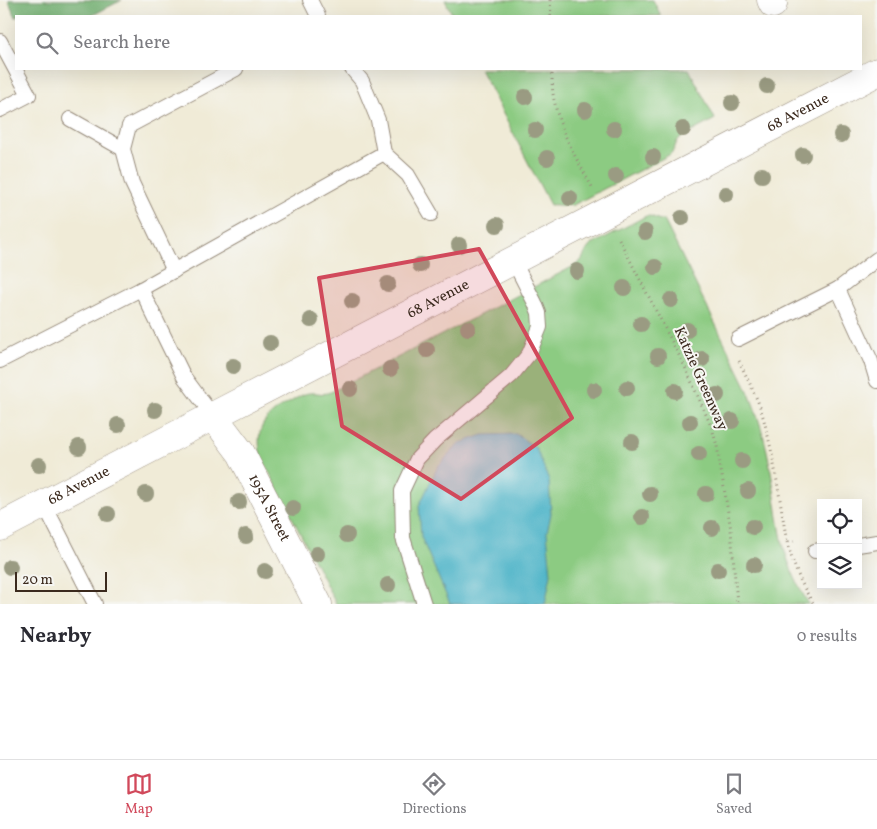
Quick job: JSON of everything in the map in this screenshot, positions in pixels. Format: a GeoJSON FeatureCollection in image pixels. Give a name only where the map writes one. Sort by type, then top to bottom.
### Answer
{"type":"FeatureCollection","features":[{"type":"Feature","properties":{"kind":"street","name":"68 Avenue"},"geometry":{"type":"LineString","coordinates":[[0,527],[877,72]]}},
{"type":"Feature","properties":{"kind":"street","name":"195A Street"},"geometry":{"type":"LineString","coordinates":[[213,416],[240,453],[318,604]]}},
{"type":"Feature","properties":{"kind":"lane"},"geometry":{"type":"LineString","coordinates":[[310,0],[318,15]]}},
{"type":"Feature","properties":{"kind":"lane"},"geometry":{"type":"LineString","coordinates":[[0,41],[28,96],[0,110]]}},
{"type":"Feature","properties":{"kind":"lane"},"geometry":{"type":"LineString","coordinates":[[174,271],[132,183],[123,149],[129,126],[234,70]]}},
{"type":"Feature","properties":{"kind":"lane"},"geometry":{"type":"LineString","coordinates":[[353,70],[362,81],[378,120],[384,153],[408,175],[431,214]]}},
{"type":"Feature","properties":{"kind":"lane"},"geometry":{"type":"LineString","coordinates":[[70,119],[123,149]]}},
{"type":"Feature","properties":{"kind":"lane"},"geometry":{"type":"LineString","coordinates":[[0,361],[141,290],[384,153]]}},
{"type":"Feature","properties":{"kind":"lane"},"geometry":{"type":"LineString","coordinates":[[738,339],[838,289],[877,259]]}},
{"type":"Feature","properties":{"kind":"lane"},"geometry":{"type":"LineString","coordinates":[[424,604],[403,538],[402,491],[417,459],[435,440],[512,376],[529,354],[540,327],[539,313],[513,260]]}},
{"type":"Feature","properties":{"kind":"lane"},"geometry":{"type":"LineString","coordinates":[[838,289],[871,361],[877,382]]}},
{"type":"Feature","properties":{"kind":"lane"},"geometry":{"type":"LineString","coordinates":[[141,290],[184,377],[213,416]]}},
{"type":"Feature","properties":{"kind":"lane"},"geometry":{"type":"LineString","coordinates":[[44,504],[95,604]]}},
{"type":"Feature","properties":{"kind":"lane"},"geometry":{"type":"LineString","coordinates":[[862,544],[877,542]]}},
{"type":"Feature","properties":{"kind":"path"},"geometry":{"type":"LineString","coordinates":[[550,0],[551,15]]}},
{"type":"Feature","properties":{"kind":"path"},"geometry":{"type":"LineString","coordinates":[[552,70],[555,104],[564,134],[595,193]]}},
{"type":"Feature","properties":{"kind":"path","name":"Katzie Greenway"},"geometry":{"type":"LineString","coordinates":[[616,232],[685,366],[712,428],[717,446],[731,530],[737,604]]}},
{"type":"Feature","properties":{"kind":"path"},"geometry":{"type":"LineString","coordinates":[[736,356],[759,405],[765,424],[791,558],[801,582],[814,604]]}},
{"type":"Feature","properties":{"kind":"path"},"geometry":{"type":"LineString","coordinates":[[787,542],[801,540]]}},
{"type":"Feature","properties":{"kind":"highlighted area"},"geometry":{"type":"Polygon","coordinates":[[[479,249],[572,418],[461,499],[342,426],[319,278],[479,249]]]}},
{"type":"Feature","properties":{"kind":"green space"},"geometry":{"type":"Polygon","coordinates":[[[8,0],[122,0],[93,15],[15,16],[8,0]]]}},
{"type":"Feature","properties":{"kind":"green space"},"geometry":{"type":"Polygon","coordinates":[[[445,0],[653,0],[660,15],[452,15],[445,0]]]}},
{"type":"Feature","properties":{"kind":"green space"},"geometry":{"type":"Polygon","coordinates":[[[481,70],[690,70],[715,119],[680,138],[669,155],[573,205],[550,205],[481,70]]]}},
{"type":"Feature","properties":{"kind":"green space"},"geometry":{"type":"Polygon","coordinates":[[[646,216],[664,220],[749,393],[767,451],[784,548],[795,577],[809,604],[336,604],[261,456],[259,436],[264,422],[276,411],[301,396],[308,393],[324,394],[333,391],[578,264],[591,245],[646,216]]]}},
{"type":"Feature","properties":{"kind":"water"},"geometry":{"type":"Polygon","coordinates":[[[516,434],[536,448],[549,480],[551,514],[547,532],[551,574],[545,604],[450,604],[421,537],[419,506],[438,466],[460,443],[483,435],[516,434]]]}}]}
